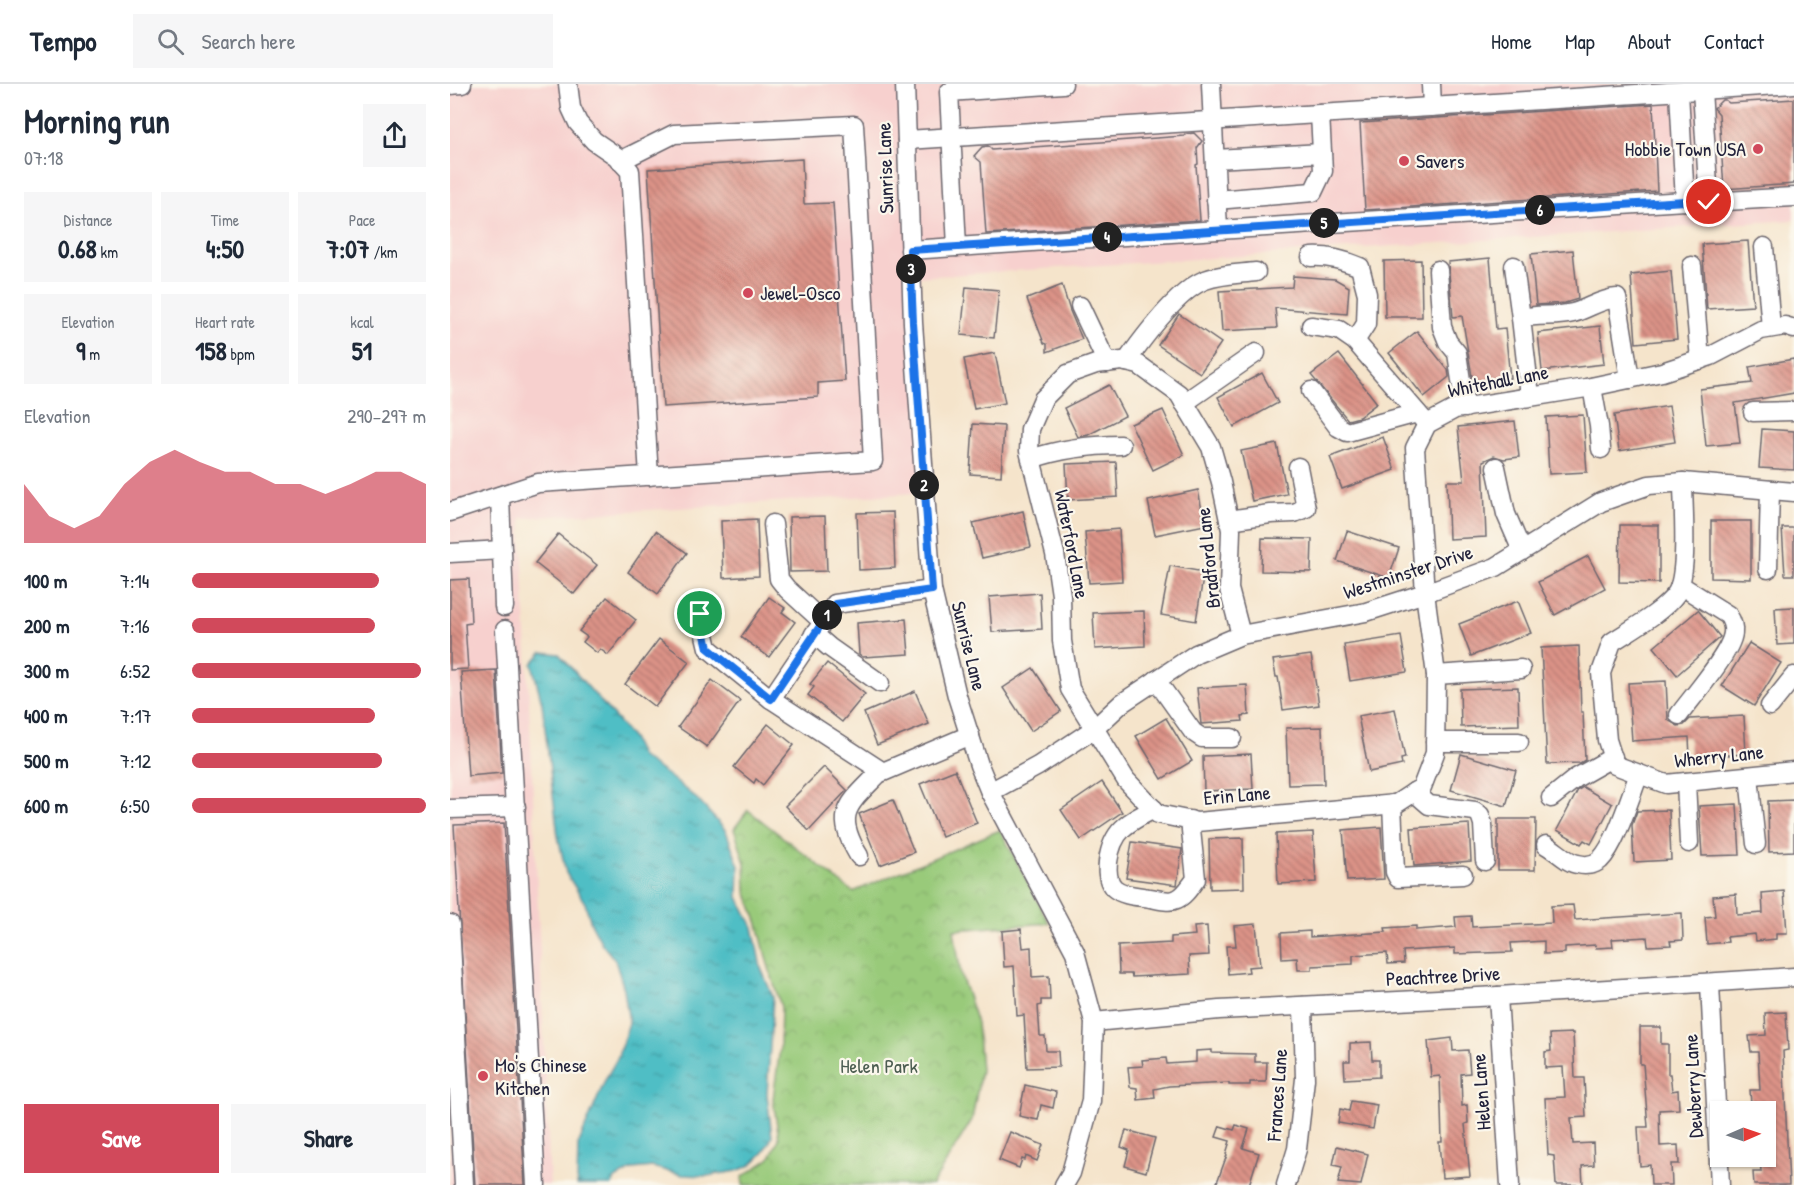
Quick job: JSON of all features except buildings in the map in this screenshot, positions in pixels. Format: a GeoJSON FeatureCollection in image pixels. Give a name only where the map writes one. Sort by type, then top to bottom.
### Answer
{"type":"FeatureCollection","features":[{"type":"Feature","properties":{"kind":"street"},"geometry":{"type":"LineString","coordinates":[[450,85],[462,84]]}},
{"type":"Feature","properties":{"kind":"street"},"geometry":{"type":"LineString","coordinates":[[568,84],[571,108],[578,123],[594,141],[630,171],[649,476]]}},
{"type":"Feature","properties":{"kind":"street","name":"Sunrise Lane"},"geometry":{"type":"LineString","coordinates":[[905,84],[915,358],[932,590],[957,696],[979,765],[990,792],[1075,952],[1094,1022],[1091,1101],[1071,1173],[1064,1185]]}},
{"type":"Feature","properties":{"kind":"street"},"geometry":{"type":"LineString","coordinates":[[957,247],[949,92],[1063,84]]}},
{"type":"Feature","properties":{"kind":"street"},"geometry":{"type":"LineString","coordinates":[[1211,84],[1218,230]]}},
{"type":"Feature","properties":{"kind":"street"},"geometry":{"type":"LineString","coordinates":[[1431,84],[1432,107]]}},
{"type":"Feature","properties":{"kind":"street"},"geometry":{"type":"LineString","coordinates":[[907,140],[1432,107],[1625,89],[1679,92],[1794,84]]}},
{"type":"Feature","properties":{"kind":"street"},"geometry":{"type":"LineString","coordinates":[[1702,90],[1709,202]]}},
{"type":"Feature","properties":{"kind":"street"},"geometry":{"type":"LineString","coordinates":[[1679,92],[1685,201]]}},
{"type":"Feature","properties":{"kind":"street"},"geometry":{"type":"LineString","coordinates":[[1216,200],[1313,192],[1323,171],[1320,114]]}},
{"type":"Feature","properties":{"kind":"street"},"geometry":{"type":"LineString","coordinates":[[450,512],[538,483],[873,461],[854,125],[674,134],[620,161]]}},
{"type":"Feature","properties":{"kind":"street"},"geometry":{"type":"LineString","coordinates":[[1215,159],[1322,153]]}},
{"type":"Feature","properties":{"kind":"street"},"geometry":{"type":"LineString","coordinates":[[910,250],[1685,201],[1709,202],[1794,197]]}},
{"type":"Feature","properties":{"kind":"street"},"geometry":{"type":"LineString","coordinates":[[1764,247],[1772,328]]}},
{"type":"Feature","properties":{"kind":"street"},"geometry":{"type":"LineString","coordinates":[[1311,257],[1328,256],[1360,267],[1367,294],[1366,324],[1355,340]]}},
{"type":"Feature","properties":{"kind":"street"},"geometry":{"type":"LineString","coordinates":[[1514,266],[1530,396]]}},
{"type":"Feature","properties":{"kind":"street"},"geometry":{"type":"LineString","coordinates":[[1692,266],[1700,360]]}},
{"type":"Feature","properties":{"kind":"street"},"geometry":{"type":"LineString","coordinates":[[1438,270],[1442,327],[1448,342],[1457,353],[1465,408]]}},
{"type":"Feature","properties":{"kind":"street"},"geometry":{"type":"LineString","coordinates":[[1126,362],[1152,326],[1187,292],[1203,280],[1222,275],[1256,272]]}},
{"type":"Feature","properties":{"kind":"street"},"geometry":{"type":"LineString","coordinates":[[1521,318],[1573,313],[1601,301],[1617,298],[1630,379]]}},
{"type":"Feature","properties":{"kind":"street"},"geometry":{"type":"LineString","coordinates":[[1080,306],[1107,363]]}},
{"type":"Feature","properties":{"kind":"street"},"geometry":{"type":"LineString","coordinates":[[1311,326],[1339,330],[1355,340],[1422,419],[1415,448],[1425,593],[1436,675],[1435,753],[1418,789],[1429,806],[1480,814],[1483,824],[1485,861]]}},
{"type":"Feature","properties":{"kind":"street","name":"Whitehall Lane"},"geometry":{"type":"LineString","coordinates":[[1311,391],[1338,427],[1347,432],[1422,419],[1455,409],[1592,387],[1662,372],[1711,356],[1761,330],[1785,326],[1794,329]]}},
{"type":"Feature","properties":{"kind":"street"},"geometry":{"type":"LineString","coordinates":[[1184,403],[1256,353]]}},
{"type":"Feature","properties":{"kind":"street","name":"Bradford Lane"},"geometry":{"type":"LineString","coordinates":[[1068,374],[1096,364],[1126,362],[1139,364],[1179,394],[1211,447],[1221,482],[1231,530],[1229,589],[1241,635]]}},
{"type":"Feature","properties":{"kind":"street","name":"Waterford Lane"},"geometry":{"type":"LineString","coordinates":[[1068,374],[1043,399],[1030,429],[1029,451],[1055,554],[1061,595],[1062,641],[1070,689],[1094,729]]}},
{"type":"Feature","properties":{"kind":"street"},"geometry":{"type":"LineString","coordinates":[[1592,387],[1601,449]]}},
{"type":"Feature","properties":{"kind":"street"},"geometry":{"type":"LineString","coordinates":[[1753,412],[1794,411]]}},
{"type":"Feature","properties":{"kind":"street"},"geometry":{"type":"LineString","coordinates":[[1031,459],[1049,453],[1096,445],[1121,445]]}},
{"type":"Feature","properties":{"kind":"street"},"geometry":{"type":"LineString","coordinates":[[1496,467],[1506,514],[1522,551]]}},
{"type":"Feature","properties":{"kind":"street"},"geometry":{"type":"LineString","coordinates":[[1229,520],[1294,513],[1306,508],[1298,468]]}},
{"type":"Feature","properties":{"kind":"street"},"geometry":{"type":"LineString","coordinates":[[1551,798],[1576,777],[1614,761],[1607,740],[1601,673],[1612,642],[1647,620],[1676,594],[1680,585],[1683,566],[1683,482]]}},
{"type":"Feature","properties":{"kind":"street","name":"Westminster Drive"},"geometry":{"type":"LineString","coordinates":[[990,792],[1038,766],[1094,729],[1122,703],[1196,654],[1241,635],[1366,612],[1496,567],[1601,502],[1649,485],[1683,482],[1794,492]]}},
{"type":"Feature","properties":{"kind":"street"},"geometry":{"type":"LineString","coordinates":[[1768,569],[1770,490]]}},
{"type":"Feature","properties":{"kind":"street"},"geometry":{"type":"LineString","coordinates":[[500,496],[504,607]]}},
{"type":"Feature","properties":{"kind":"street"},"geometry":{"type":"LineString","coordinates":[[773,524],[779,579],[818,628],[829,647],[880,683]]}},
{"type":"Feature","properties":{"kind":"street"},"geometry":{"type":"LineString","coordinates":[[450,553],[502,550]]}},
{"type":"Feature","properties":{"kind":"street"},"geometry":{"type":"LineString","coordinates":[[1678,715],[1728,649],[1733,634],[1733,622],[1728,615],[1680,585]]}},
{"type":"Feature","properties":{"kind":"street"},"geometry":{"type":"LineString","coordinates":[[771,699],[835,604],[932,590]]}},
{"type":"Feature","properties":{"kind":"street"},"geometry":{"type":"LineString","coordinates":[[700,614],[708,648],[771,699],[883,772],[970,735]]}},
{"type":"Feature","properties":{"kind":"street"},"geometry":{"type":"LineString","coordinates":[[505,630],[536,1185]]}},
{"type":"Feature","properties":{"kind":"street"},"geometry":{"type":"LineString","coordinates":[[1436,675],[1521,669]]}},
{"type":"Feature","properties":{"kind":"street"},"geometry":{"type":"LineString","coordinates":[[1770,706],[1794,676]]}},
{"type":"Feature","properties":{"kind":"street"},"geometry":{"type":"LineString","coordinates":[[1156,680],[1193,732],[1203,738],[1232,738]]}},
{"type":"Feature","properties":{"kind":"street","name":"Erin Lane"},"geometry":{"type":"LineString","coordinates":[[1094,729],[1126,780],[1158,814],[1197,822],[1396,804],[1418,789]]}},
{"type":"Feature","properties":{"kind":"street"},"geometry":{"type":"LineString","coordinates":[[1435,742],[1519,742]]}},
{"type":"Feature","properties":{"kind":"street","name":"Wherry Lane"},"geometry":{"type":"LineString","coordinates":[[1614,761],[1666,784],[1794,771]]}},
{"type":"Feature","properties":{"kind":"street"},"geometry":{"type":"LineString","coordinates":[[859,856],[849,838],[844,818],[851,804],[881,771]]}},
{"type":"Feature","properties":{"kind":"street"},"geometry":{"type":"LineString","coordinates":[[1546,845],[1574,864],[1587,865],[1598,862],[1616,832],[1639,774]]}},
{"type":"Feature","properties":{"kind":"street"},"geometry":{"type":"LineString","coordinates":[[1749,776],[1756,844]]}},
{"type":"Feature","properties":{"kind":"street"},"geometry":{"type":"LineString","coordinates":[[1686,782],[1689,843]]}},
{"type":"Feature","properties":{"kind":"street"},"geometry":{"type":"LineString","coordinates":[[1392,804],[1395,872],[1398,878],[1463,875]]}},
{"type":"Feature","properties":{"kind":"street"},"geometry":{"type":"LineString","coordinates":[[450,809],[516,807]]}},
{"type":"Feature","properties":{"kind":"street"},"geometry":{"type":"LineString","coordinates":[[1154,808],[1130,821],[1117,834],[1110,848],[1107,869],[1109,881],[1124,894],[1169,901],[1178,899],[1188,889],[1196,879],[1190,820]]}},
{"type":"Feature","properties":{"kind":"street"},"geometry":{"type":"LineString","coordinates":[[450,924],[464,1185]]}},
{"type":"Feature","properties":{"kind":"street","name":"Peachtree Drive"},"geometry":{"type":"LineString","coordinates":[[1094,1022],[1219,1010],[1710,984],[1794,977]]}},
{"type":"Feature","properties":{"kind":"street","name":"Dewberry Lane"},"geometry":{"type":"LineString","coordinates":[[1710,984],[1720,1185]]}},
{"type":"Feature","properties":{"kind":"street","name":"Helen Lane"},"geometry":{"type":"LineString","coordinates":[[1497,996],[1510,1185]]}},
{"type":"Feature","properties":{"kind":"street","name":"Frances Lane"},"geometry":{"type":"LineString","coordinates":[[1286,1185],[1297,1149],[1305,1078],[1303,1006]]}},
{"type":"Feature","properties":{"kind":"shaded area"},"geometry":{"type":"Polygon","coordinates":[[[450,84],[1794,84],[1794,220],[920,277],[932,492],[521,518],[550,1185],[450,1185],[450,84]]]}},
{"type":"Feature","properties":{"kind":"green space","name":"Helen Park"},"geometry":{"type":"Polygon","coordinates":[[[748,810],[853,892],[1000,830],[1049,923],[954,930],[961,975],[977,1023],[981,1070],[972,1120],[932,1185],[743,1185],[742,1177],[769,1159],[779,1139],[773,1099],[780,1048],[781,1007],[758,924],[746,891],[745,863],[734,829],[748,810]]]}},
{"type":"Feature","properties":{"kind":"water"},"geometry":{"type":"Polygon","coordinates":[[[542,652],[559,654],[618,721],[632,739],[641,757],[697,799],[726,831],[739,866],[738,897],[753,927],[761,968],[773,997],[767,1094],[772,1137],[764,1152],[751,1165],[737,1171],[707,1176],[683,1175],[652,1167],[633,1169],[615,1179],[612,1185],[577,1185],[578,1145],[606,1078],[617,1059],[629,1023],[624,989],[615,960],[602,944],[591,923],[585,903],[566,873],[558,836],[542,703],[532,664],[542,652]]]}},
{"type":"Feature","properties":{"kind":"place","name":"Hobbie Town USA"},"geometry":{"type":"Point","coordinates":[1758,149]}},
{"type":"Feature","properties":{"kind":"place","name":"Savers"},"geometry":{"type":"Point","coordinates":[1404,161]}},
{"type":"Feature","properties":{"kind":"place","name":"Jewel-Osco"},"geometry":{"type":"Point","coordinates":[748,293]}},
{"type":"Feature","properties":{"kind":"place","name":"Mo's Chinese Kitchen"},"geometry":{"type":"Point","coordinates":[483,1076]}},
{"type":"Feature","properties":{"kind":"route"},"geometry":{"type":"LineString","coordinates":[[700,614],[708,648],[771,699],[835,604],[932,590],[910,250],[1685,201],[1709,202]]}}]}
